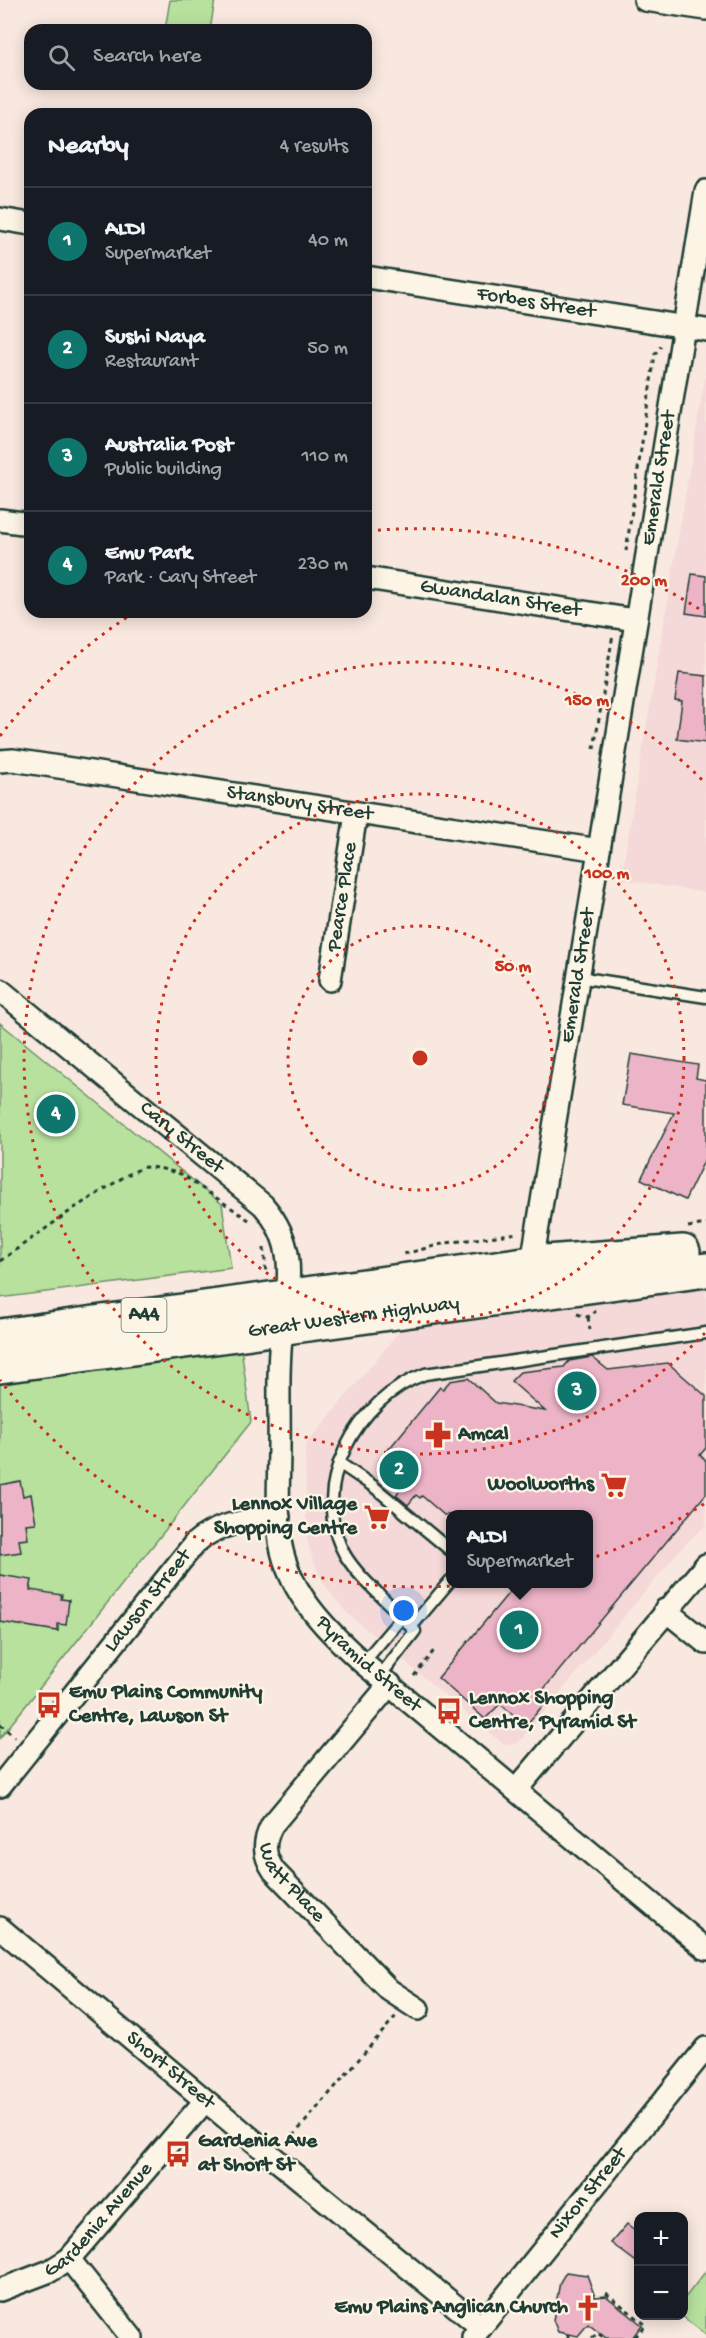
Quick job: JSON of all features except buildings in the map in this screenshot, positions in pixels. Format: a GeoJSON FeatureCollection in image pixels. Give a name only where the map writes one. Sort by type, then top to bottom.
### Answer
{"type":"FeatureCollection","features":[{"type":"Feature","properties":{"kind":"highway","name":"Great Western Highway"},"geometry":{"type":"LineString","coordinates":[[0,1336],[280,1286],[706,1250]]}},
{"type":"Feature","properties":{"kind":"highway","name":"Great Western Highway"},"geometry":{"type":"LineString","coordinates":[[0,1366],[706,1270]]}},
{"type":"Feature","properties":{"kind":"street"},"geometry":{"type":"LineString","coordinates":[[645,0],[706,9]]}},
{"type":"Feature","properties":{"kind":"street","name":"Emerald Street"},"geometry":{"type":"LineString","coordinates":[[532,1263],[706,190]]}},
{"type":"Feature","properties":{"kind":"street"},"geometry":{"type":"LineString","coordinates":[[0,219],[24,223]]}},
{"type":"Feature","properties":{"kind":"street","name":"Forbes Street"},"geometry":{"type":"LineString","coordinates":[[372,278],[706,330]]}},
{"type":"Feature","properties":{"kind":"street"},"geometry":{"type":"LineString","coordinates":[[0,520],[24,523]]}},
{"type":"Feature","properties":{"kind":"street","name":"Gwandalan Street"},"geometry":{"type":"LineString","coordinates":[[372,579],[635,620]]}},
{"type":"Feature","properties":{"kind":"street","name":"Stansbury Street"},"geometry":{"type":"LineString","coordinates":[[0,761],[13,760],[599,850]]}},
{"type":"Feature","properties":{"kind":"street","name":"Pearce Place"},"geometry":{"type":"LineString","coordinates":[[330,980],[356,814]]}},
{"type":"Feature","properties":{"kind":"street","name":"Cary Street"},"geometry":{"type":"LineString","coordinates":[[0,990],[263,1205],[278,1224],[289,1264],[280,1286],[283,1327]]}},
{"type":"Feature","properties":{"kind":"street","name":"Pyramid Street"},"geometry":{"type":"LineString","coordinates":[[283,1327],[280,1345],[279,1517],[281,1545],[298,1591],[326,1628],[363,1663],[706,1949]]}},
{"type":"Feature","properties":{"kind":"street","name":"Lawson Street"},"geometry":{"type":"LineString","coordinates":[[0,1785],[195,1543],[215,1529],[230,1524],[279,1517]]}},
{"type":"Feature","properties":{"kind":"street"},"geometry":{"type":"LineString","coordinates":[[516,1790],[665,1610],[706,1565]]}},
{"type":"Feature","properties":{"kind":"street"},"geometry":{"type":"LineString","coordinates":[[665,1610],[706,1643]]}},
{"type":"Feature","properties":{"kind":"street","name":"Watt Place"},"geometry":{"type":"LineString","coordinates":[[385,1680],[272,1825],[265,1846],[267,1859],[274,1871],[389,1990],[413,2006]]}},
{"type":"Feature","properties":{"kind":"street","name":"Short Street"},"geometry":{"type":"LineString","coordinates":[[0,1928],[274,2158],[476,2333]]}},
{"type":"Feature","properties":{"kind":"street","name":"Nixon Street"},"geometry":{"type":"LineString","coordinates":[[476,2333],[706,2048]]}},
{"type":"Feature","properties":{"kind":"street","name":"Gardenia Avenue"},"geometry":{"type":"LineString","coordinates":[[0,2290],[50,2271],[69,2259],[205,2101]]}},
{"type":"Feature","properties":{"kind":"street"},"geometry":{"type":"LineString","coordinates":[[69,2259],[132,2338]]}},
{"type":"Feature","properties":{"kind":"lane"},"geometry":{"type":"LineString","coordinates":[[578,977],[706,997]]}},
{"type":"Feature","properties":{"kind":"lane"},"geometry":{"type":"LineString","coordinates":[[413,1629],[347,1558],[337,1536],[332,1496],[339,1463],[349,1440],[369,1413],[392,1391],[418,1376],[706,1334]]}},
{"type":"Feature","properties":{"kind":"lane"},"geometry":{"type":"LineString","coordinates":[[339,1463],[373,1486],[446,1547]]}},
{"type":"Feature","properties":{"kind":"lane"},"geometry":{"type":"LineString","coordinates":[[385,1680],[413,1629],[446,1586]]}},
{"type":"Feature","properties":{"kind":"lane"},"geometry":{"type":"LineString","coordinates":[[363,1663],[402,1617]]}},
{"type":"Feature","properties":{"kind":"path"},"geometry":{"type":"LineString","coordinates":[[625,561],[655,354],[662,344]]}},
{"type":"Feature","properties":{"kind":"path"},"geometry":{"type":"LineString","coordinates":[[593,755],[614,630]]}},
{"type":"Feature","properties":{"kind":"path"},"geometry":{"type":"LineString","coordinates":[[0,1261],[76,1207],[144,1167],[159,1167],[181,1174],[252,1223]]}},
{"type":"Feature","properties":{"kind":"path"},"geometry":{"type":"LineString","coordinates":[[394,1256],[446,1243],[518,1233]]}},
{"type":"Feature","properties":{"kind":"path"},"geometry":{"type":"LineString","coordinates":[[263,1239],[266,1272],[280,1286]]}},
{"type":"Feature","properties":{"kind":"path"},"geometry":{"type":"LineString","coordinates":[[588,1317],[590,1330]]}},
{"type":"Feature","properties":{"kind":"path"},"geometry":{"type":"LineString","coordinates":[[414,1676],[436,1648]]}},
{"type":"Feature","properties":{"kind":"path"},"geometry":{"type":"LineString","coordinates":[[0,1724],[16,1738]]}},
{"type":"Feature","properties":{"kind":"path"},"geometry":{"type":"LineString","coordinates":[[274,2158],[413,2006]]}},
{"type":"Feature","properties":{"kind":"path"},"geometry":{"type":"LineString","coordinates":[[606,2293],[646,2325],[634,2338]]}},
{"type":"Feature","properties":{"kind":"path"},"geometry":{"type":"LineString","coordinates":[[592,2338],[598,2333],[604,2338]]}},
{"type":"Feature","properties":{"kind":"shaded area"},"geometry":{"type":"Polygon","coordinates":[[[706,372],[706,893],[621,879],[706,372]]]}},
{"type":"Feature","properties":{"kind":"shaded area","name":"Lennox Village Shopping Centre"},"geometry":{"type":"Polygon","coordinates":[[[706,1287],[706,1525],[684,1545],[518,1743],[503,1744],[346,1612],[326,1587],[313,1561],[307,1539],[305,1446],[403,1327],[706,1287]]]}},
{"type":"Feature","properties":{"kind":"green space"},"geometry":{"type":"Polygon","coordinates":[[[170,0],[215,0],[211,24],[166,24],[170,0]]]}},
{"type":"Feature","properties":{"kind":"green space"},"geometry":{"type":"Polygon","coordinates":[[[0,1023],[222,1204],[231,1268],[0,1298],[0,1023]]]}},
{"type":"Feature","properties":{"kind":"green space"},"geometry":{"type":"Polygon","coordinates":[[[241,1347],[251,1422],[0,1738],[0,1380],[241,1347]]]}},
{"type":"Feature","properties":{"kind":"green space"},"geometry":{"type":"Polygon","coordinates":[[[706,2271],[706,2335],[687,2320],[688,2294],[706,2271]]]}},
{"type":"Feature","properties":{"kind":"place","name":"Emu Park"},"geometry":{"type":"Point","coordinates":[56,1114]}},
{"type":"Feature","properties":{"kind":"place","name":"Australia Post"},"geometry":{"type":"Point","coordinates":[577,1391]}},
{"type":"Feature","properties":{"kind":"place","name":"Amcal"},"geometry":{"type":"Point","coordinates":[438,1435]}},
{"type":"Feature","properties":{"kind":"place","name":"Sushi Naya"},"geometry":{"type":"Point","coordinates":[399,1470]}},
{"type":"Feature","properties":{"kind":"place","name":"Woolworths"},"geometry":{"type":"Point","coordinates":[614,1485]}},
{"type":"Feature","properties":{"kind":"place","name":"Lennox Village Shopping Centre"},"geometry":{"type":"Point","coordinates":[377,1517]}},
{"type":"Feature","properties":{"kind":"place","name":"ALDI"},"geometry":{"type":"Point","coordinates":[519,1630]}},
{"type":"Feature","properties":{"kind":"place","name":"Emu Plains Community Centre, Lawson St"},"geometry":{"type":"Point","coordinates":[49,1705]}},
{"type":"Feature","properties":{"kind":"place","name":"Lennox Shopping Centre, Pyramid St"},"geometry":{"type":"Point","coordinates":[449,1711]}},
{"type":"Feature","properties":{"kind":"place","name":"Gardenia Ave at Short St"},"geometry":{"type":"Point","coordinates":[178,2154]}},
{"type":"Feature","properties":{"kind":"place","name":"Emu Plains Anglican Church"},"geometry":{"type":"Point","coordinates":[588,2308]}}]}
